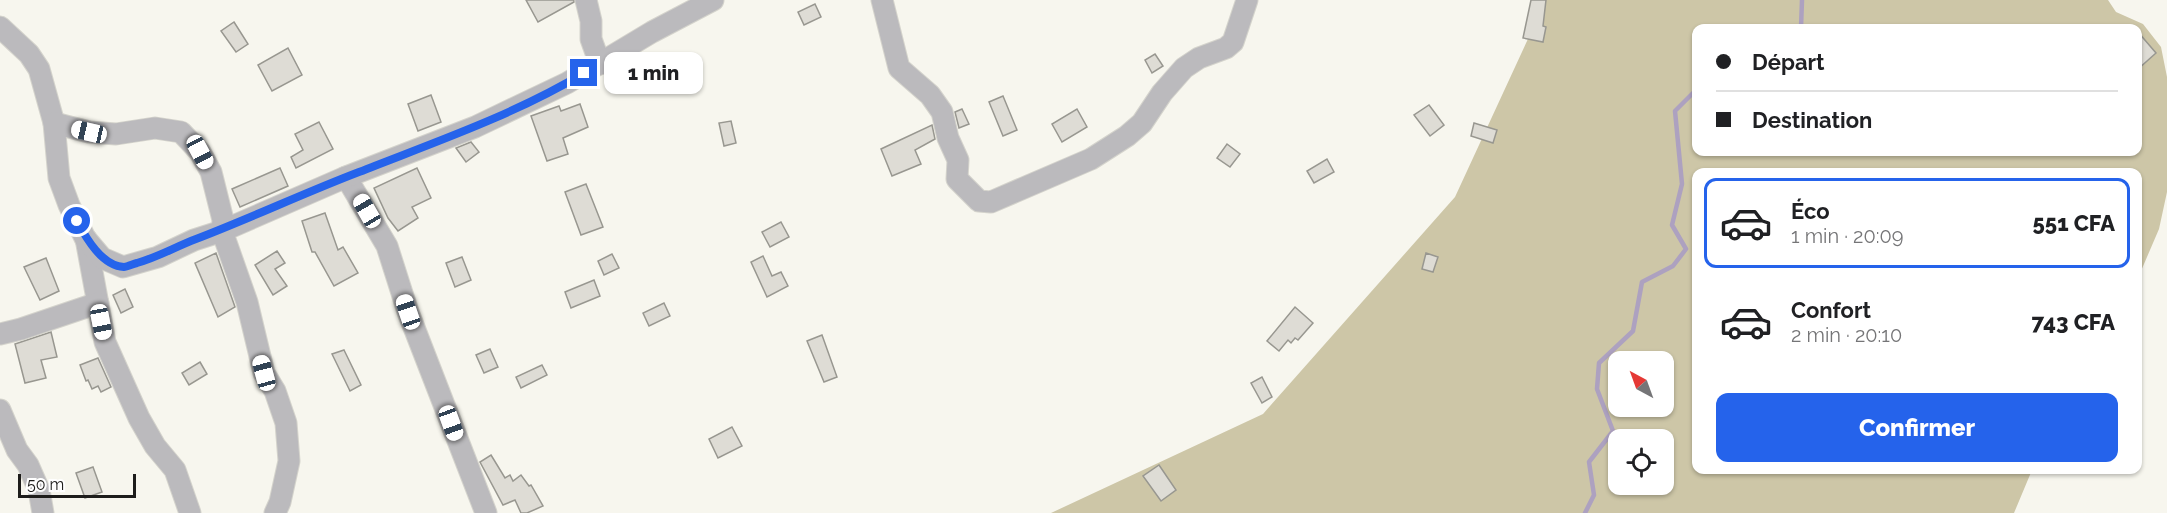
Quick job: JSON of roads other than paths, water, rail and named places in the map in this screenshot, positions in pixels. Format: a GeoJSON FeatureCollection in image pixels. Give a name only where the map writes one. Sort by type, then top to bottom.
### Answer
{"type":"FeatureCollection","features":[{"type":"Feature","properties":{"kind":"street"},"geometry":{"type":"LineString","coordinates":[[586,0],[591,21],[591,39],[600,64]]}},
{"type":"Feature","properties":{"kind":"street"},"geometry":{"type":"LineString","coordinates":[[85,238],[102,258],[123,267],[158,257],[346,177],[475,127],[567,83],[713,0]]}},
{"type":"Feature","properties":{"kind":"street"},"geometry":{"type":"LineString","coordinates":[[882,0],[899,68],[930,96],[942,112],[948,138],[958,160],[957,179],[979,201],[991,202],[1091,159],[1127,136],[1142,123],[1162,93],[1184,68],[1199,58],[1226,48],[1233,42],[1247,0]]}},
{"type":"Feature","properties":{"kind":"street"},"geometry":{"type":"LineString","coordinates":[[0,27],[29,54],[39,69],[54,123],[59,178],[85,238],[105,342],[139,418],[155,446],[175,470],[190,513]]}},
{"type":"Feature","properties":{"kind":"street"},"geometry":{"type":"LineString","coordinates":[[54,123],[89,132],[116,134],[155,128],[181,132],[200,152],[211,172],[223,220],[222,231],[247,302],[264,373],[274,391],[286,423],[289,461],[280,502],[275,513]]}},
{"type":"Feature","properties":{"kind":"street"},"geometry":{"type":"LineString","coordinates":[[346,177],[387,246],[408,312],[486,513]]}},
{"type":"Feature","properties":{"kind":"street"},"geometry":{"type":"LineString","coordinates":[[0,334],[33,326],[98,303]]}},
{"type":"Feature","properties":{"kind":"street"},"geometry":{"type":"LineString","coordinates":[[0,410],[17,450],[28,465],[39,490],[43,513]]}},
{"type":"Feature","properties":{"kind":"waterway"},"geometry":{"type":"LineString","coordinates":[[1801,24],[1802,0]]}},
{"type":"Feature","properties":{"kind":"waterway"},"geometry":{"type":"LineString","coordinates":[[1585,513],[1594,495],[1589,462],[1613,431],[1597,389],[1599,363],[1633,331],[1642,282],[1673,266],[1686,249],[1672,225],[1682,184],[1675,111],[1692,94]]}}]}
